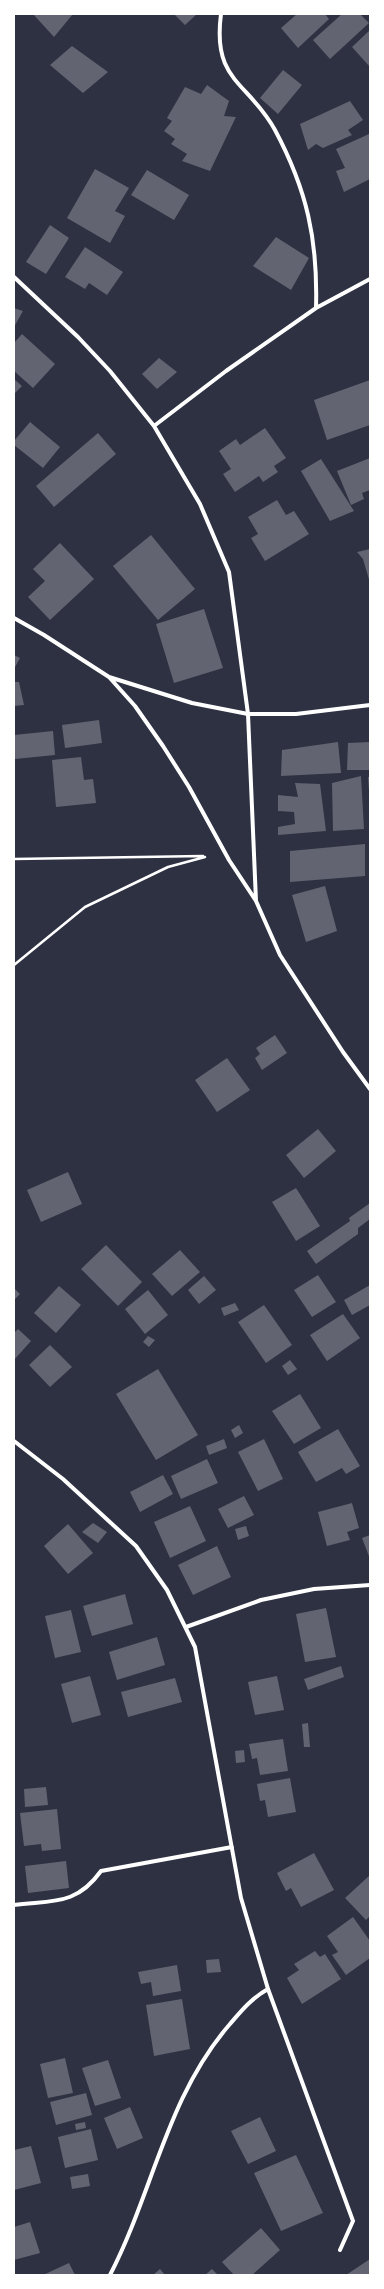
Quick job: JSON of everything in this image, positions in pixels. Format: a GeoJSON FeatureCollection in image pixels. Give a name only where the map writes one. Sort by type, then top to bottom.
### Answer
{"type":"FeatureCollection","features":[{"type":"Feature","properties":{"kind":"street"},"geometry":{"type":"LineString","coordinates":[[221,14],[219,31],[222,57],[231,76],[274,128],[292,165],[307,205],[315,243],[317,277],[316,308]]}},
{"type":"Feature","properties":{"kind":"street"},"geometry":{"type":"LineString","coordinates":[[14,277],[78,337],[110,371],[154,426],[200,504],[228,572],[248,714],[256,901]]}},
{"type":"Feature","properties":{"kind":"street"},"geometry":{"type":"LineString","coordinates":[[154,426],[226,371],[316,308],[370,279]]}},
{"type":"Feature","properties":{"kind":"street"},"geometry":{"type":"LineString","coordinates":[[14,618],[44,634],[109,677],[135,706],[164,746],[190,787],[227,856],[256,901],[280,955],[343,1052],[370,1089]]}},
{"type":"Feature","properties":{"kind":"street"},"geometry":{"type":"LineString","coordinates":[[109,677],[192,703],[248,714],[296,714],[370,705]]}},
{"type":"Feature","properties":{"kind":"street"},"geometry":{"type":"LineString","coordinates":[[14,1441],[63,1479],[136,1546],[167,1590],[195,1647],[241,1898],[268,1989],[353,2221],[340,2250]]}},
{"type":"Feature","properties":{"kind":"street"},"geometry":{"type":"LineString","coordinates":[[186,1627],[261,1600],[314,1589],[370,1585]]}},
{"type":"Feature","properties":{"kind":"street"},"geometry":{"type":"LineString","coordinates":[[14,1905],[62,1901],[90,1886],[101,1871],[232,1846]]}},
{"type":"Feature","properties":{"kind":"street"},"geometry":{"type":"LineString","coordinates":[[110,2275],[123,2249],[178,2105],[209,2048],[252,1998],[268,1989]]}},
{"type":"Feature","properties":{"kind":"path"},"geometry":{"type":"LineString","coordinates":[[14,859],[210,856],[168,867],[85,907],[14,965]]}},
{"type":"Feature","properties":{"kind":"building"},"geometry":{"type":"Polygon","coordinates":[[[33,14],[73,14],[54,37],[33,14]]]}},
{"type":"Feature","properties":{"kind":"building"},"geometry":{"type":"Polygon","coordinates":[[[174,14],[197,14],[185,25],[174,14]]]}},
{"type":"Feature","properties":{"kind":"building"},"geometry":{"type":"Polygon","coordinates":[[[297,14],[325,14],[329,19],[298,48],[281,28],[297,14]]]}},
{"type":"Feature","properties":{"kind":"building"},"geometry":{"type":"Polygon","coordinates":[[[342,14],[360,14],[369,23],[330,59],[313,40],[342,14]]]}},
{"type":"Feature","properties":{"kind":"building"},"geometry":{"type":"Polygon","coordinates":[[[370,30],[370,67],[352,47],[370,30]]]}},
{"type":"Feature","properties":{"kind":"building"},"geometry":{"type":"Polygon","coordinates":[[[72,46],[108,72],[83,93],[50,65],[72,46]]]}},
{"type":"Feature","properties":{"kind":"building"},"geometry":{"type":"Polygon","coordinates":[[[283,70],[302,85],[278,114],[260,98],[283,70]]]}},
{"type":"Feature","properties":{"kind":"building"},"geometry":{"type":"Polygon","coordinates":[[[207,85],[229,101],[224,116],[236,117],[210,171],[182,161],[187,154],[171,144],[175,139],[164,131],[172,121],[167,118],[185,87],[201,94],[207,85]]]}},
{"type":"Feature","properties":{"kind":"building"},"geometry":{"type":"Polygon","coordinates":[[[350,101],[363,120],[348,130],[352,135],[323,148],[316,144],[308,150],[300,124],[350,101]]]}},
{"type":"Feature","properties":{"kind":"building"},"geometry":{"type":"Polygon","coordinates":[[[369,134],[370,179],[344,192],[336,171],[345,168],[336,149],[369,134]]]}},
{"type":"Feature","properties":{"kind":"building"},"geometry":{"type":"Polygon","coordinates":[[[95,169],[129,188],[115,211],[125,216],[110,243],[67,218],[95,169]]]}},
{"type":"Feature","properties":{"kind":"building"},"geometry":{"type":"Polygon","coordinates":[[[147,170],[189,195],[174,220],[131,195],[147,170]]]}},
{"type":"Feature","properties":{"kind":"building"},"geometry":{"type":"Polygon","coordinates":[[[50,225],[69,238],[46,274],[26,262],[50,225]]]}},
{"type":"Feature","properties":{"kind":"building"},"geometry":{"type":"Polygon","coordinates":[[[276,237],[309,258],[291,290],[253,266],[276,237]]]}},
{"type":"Feature","properties":{"kind":"building"},"geometry":{"type":"Polygon","coordinates":[[[85,247],[123,272],[107,295],[89,283],[85,289],[65,277],[85,247]]]}},
{"type":"Feature","properties":{"kind":"building"},"geometry":{"type":"Polygon","coordinates":[[[14,308],[23,311],[14,327],[14,308]]]}},
{"type":"Feature","properties":{"kind":"building"},"geometry":{"type":"Polygon","coordinates":[[[22,334],[55,364],[33,388],[14,371],[14,343],[22,334]]]}},
{"type":"Feature","properties":{"kind":"building"},"geometry":{"type":"Polygon","coordinates":[[[159,358],[177,372],[157,389],[142,374],[159,358]]]}},
{"type":"Feature","properties":{"kind":"building"},"geometry":{"type":"Polygon","coordinates":[[[14,379],[22,386],[14,394],[14,379]]]}},
{"type":"Feature","properties":{"kind":"building"},"geometry":{"type":"Polygon","coordinates":[[[370,380],[370,425],[327,440],[314,400],[370,380]]]}},
{"type":"Feature","properties":{"kind":"building"},"geometry":{"type":"Polygon","coordinates":[[[30,422],[60,447],[43,468],[14,445],[14,441],[30,422]]]}},
{"type":"Feature","properties":{"kind":"building"},"geometry":{"type":"Polygon","coordinates":[[[265,428],[286,458],[274,466],[278,472],[263,482],[259,476],[235,492],[223,474],[231,469],[219,451],[236,439],[240,445],[265,428]]]}},
{"type":"Feature","properties":{"kind":"building"},"geometry":{"type":"Polygon","coordinates":[[[98,433],[116,454],[54,507],[36,486],[98,433]]]}},
{"type":"Feature","properties":{"kind":"building"},"geometry":{"type":"Polygon","coordinates":[[[370,458],[370,490],[362,493],[364,499],[351,505],[337,471],[370,458]]]}},
{"type":"Feature","properties":{"kind":"building"},"geometry":{"type":"Polygon","coordinates":[[[321,459],[354,511],[330,521],[301,471],[321,459]]]}},
{"type":"Feature","properties":{"kind":"building"},"geometry":{"type":"Polygon","coordinates":[[[277,500],[286,515],[294,511],[309,534],[265,561],[251,538],[258,534],[248,517],[277,500]]]}},
{"type":"Feature","properties":{"kind":"building"},"geometry":{"type":"Polygon","coordinates":[[[151,535],[195,589],[158,620],[113,566],[151,535]]]}},
{"type":"Feature","properties":{"kind":"building"},"geometry":{"type":"Polygon","coordinates":[[[60,543],[94,579],[50,620],[28,597],[45,581],[33,569],[60,543]]]}},
{"type":"Feature","properties":{"kind":"building"},"geometry":{"type":"Polygon","coordinates":[[[370,549],[370,583],[363,559],[357,552],[370,549]]]}},
{"type":"Feature","properties":{"kind":"building"},"geometry":{"type":"Polygon","coordinates":[[[204,609],[223,668],[174,683],[156,624],[204,609]]]}},
{"type":"Feature","properties":{"kind":"building"},"geometry":{"type":"Polygon","coordinates":[[[14,655],[20,658],[14,669],[14,655]]]}},
{"type":"Feature","properties":{"kind":"building"},"geometry":{"type":"Polygon","coordinates":[[[14,682],[19,682],[24,705],[14,706],[14,682]]]}},
{"type":"Feature","properties":{"kind":"building"},"geometry":{"type":"Polygon","coordinates":[[[99,720],[102,743],[65,748],[62,725],[99,720]]]}},
{"type":"Feature","properties":{"kind":"building"},"geometry":{"type":"Polygon","coordinates":[[[53,731],[55,755],[15,759],[14,735],[53,731]]]}},
{"type":"Feature","properties":{"kind":"building"},"geometry":{"type":"Polygon","coordinates":[[[338,742],[341,773],[281,776],[282,750],[338,742]]]}},
{"type":"Feature","properties":{"kind":"building"},"geometry":{"type":"Polygon","coordinates":[[[370,742],[370,770],[347,770],[348,743],[370,742]]]}},
{"type":"Feature","properties":{"kind":"building"},"geometry":{"type":"Polygon","coordinates":[[[81,757],[84,780],[93,779],[96,803],[56,807],[52,760],[81,757]]]}},
{"type":"Feature","properties":{"kind":"building"},"geometry":{"type":"Polygon","coordinates":[[[361,776],[364,829],[333,831],[332,783],[361,776]]]}},
{"type":"Feature","properties":{"kind":"building"},"geometry":{"type":"Polygon","coordinates":[[[368,777],[370,777],[369,791],[368,777]]]}},
{"type":"Feature","properties":{"kind":"building"},"geometry":{"type":"Polygon","coordinates":[[[295,783],[320,784],[326,831],[278,835],[278,827],[295,824],[294,812],[278,811],[278,795],[298,797],[295,783]]]}},
{"type":"Feature","properties":{"kind":"building"},"geometry":{"type":"Polygon","coordinates":[[[365,844],[365,876],[290,882],[290,851],[365,844]]]}},
{"type":"Feature","properties":{"kind":"building"},"geometry":{"type":"Polygon","coordinates":[[[325,886],[337,931],[306,942],[292,895],[325,886]]]}},
{"type":"Feature","properties":{"kind":"building"},"geometry":{"type":"Polygon","coordinates":[[[275,1035],[287,1053],[262,1070],[255,1058],[260,1054],[256,1048],[275,1035]]]}},
{"type":"Feature","properties":{"kind":"building"},"geometry":{"type":"Polygon","coordinates":[[[227,1058],[250,1090],[217,1112],[195,1080],[227,1058]]]}},
{"type":"Feature","properties":{"kind":"building"},"geometry":{"type":"Polygon","coordinates":[[[318,1129],[336,1151],[304,1178],[286,1155],[318,1129]]]}},
{"type":"Feature","properties":{"kind":"building"},"geometry":{"type":"Polygon","coordinates":[[[68,1172],[82,1204],[41,1222],[27,1190],[68,1172]]]}},
{"type":"Feature","properties":{"kind":"building"},"geometry":{"type":"Polygon","coordinates":[[[296,1188],[320,1226],[296,1241],[272,1202],[296,1188]]]}},
{"type":"Feature","properties":{"kind":"building"},"geometry":{"type":"Polygon","coordinates":[[[370,1203],[370,1219],[358,1228],[358,1234],[316,1264],[307,1251],[350,1221],[349,1218],[370,1203]]]}},
{"type":"Feature","properties":{"kind":"building"},"geometry":{"type":"Polygon","coordinates":[[[106,1245],[142,1282],[118,1306],[81,1269],[106,1245]]]}},
{"type":"Feature","properties":{"kind":"building"},"geometry":{"type":"Polygon","coordinates":[[[180,1250],[200,1272],[172,1296],[152,1274],[180,1250]]]}},
{"type":"Feature","properties":{"kind":"building"},"geometry":{"type":"Polygon","coordinates":[[[318,1275],[336,1302],[312,1317],[294,1290],[318,1275]]]}},
{"type":"Feature","properties":{"kind":"building"},"geometry":{"type":"Polygon","coordinates":[[[204,1276],[216,1290],[199,1304],[188,1290],[204,1276]]]}},
{"type":"Feature","properties":{"kind":"building"},"geometry":{"type":"Polygon","coordinates":[[[370,1285],[370,1305],[352,1315],[344,1300],[370,1285]]]}},
{"type":"Feature","properties":{"kind":"building"},"geometry":{"type":"Polygon","coordinates":[[[59,1286],[81,1305],[56,1333],[34,1313],[59,1286]]]}},
{"type":"Feature","properties":{"kind":"building"},"geometry":{"type":"Polygon","coordinates":[[[14,1288],[20,1294],[14,1300],[14,1288]]]}},
{"type":"Feature","properties":{"kind":"building"},"geometry":{"type":"Polygon","coordinates":[[[148,1290],[168,1315],[145,1334],[125,1309],[148,1290]]]}},
{"type":"Feature","properties":{"kind":"building"},"geometry":{"type":"Polygon","coordinates":[[[235,1303],[239,1310],[224,1316],[221,1308],[235,1303]]]}},
{"type":"Feature","properties":{"kind":"building"},"geometry":{"type":"Polygon","coordinates":[[[264,1305],[292,1345],[266,1363],[238,1322],[264,1305]]]}},
{"type":"Feature","properties":{"kind":"building"},"geometry":{"type":"Polygon","coordinates":[[[343,1314],[360,1338],[327,1361],[310,1335],[343,1314]]]}},
{"type":"Feature","properties":{"kind":"building"},"geometry":{"type":"Polygon","coordinates":[[[18,1329],[31,1341],[14,1360],[14,1333],[18,1329]]]}},
{"type":"Feature","properties":{"kind":"building"},"geometry":{"type":"Polygon","coordinates":[[[148,1336],[155,1340],[149,1347],[143,1342],[148,1336]]]}},
{"type":"Feature","properties":{"kind":"building"},"geometry":{"type":"Polygon","coordinates":[[[50,1345],[72,1367],[50,1387],[29,1365],[50,1345]]]}},
{"type":"Feature","properties":{"kind":"building"},"geometry":{"type":"Polygon","coordinates":[[[290,1360],[297,1369],[288,1375],[282,1366],[290,1360]]]}},
{"type":"Feature","properties":{"kind":"building"},"geometry":{"type":"Polygon","coordinates":[[[158,1369],[198,1435],[156,1460],[116,1394],[158,1369]]]}},
{"type":"Feature","properties":{"kind":"building"},"geometry":{"type":"Polygon","coordinates":[[[300,1394],[321,1428],[294,1444],[272,1411],[300,1394]]]}},
{"type":"Feature","properties":{"kind":"building"},"geometry":{"type":"Polygon","coordinates":[[[239,1425],[243,1433],[235,1438],[231,1430],[239,1425]]]}},
{"type":"Feature","properties":{"kind":"building"},"geometry":{"type":"Polygon","coordinates":[[[338,1429],[360,1466],[346,1474],[342,1468],[316,1482],[298,1452],[338,1429]]]}},
{"type":"Feature","properties":{"kind":"building"},"geometry":{"type":"Polygon","coordinates":[[[224,1439],[227,1448],[209,1455],[206,1446],[224,1439]]]}},
{"type":"Feature","properties":{"kind":"building"},"geometry":{"type":"Polygon","coordinates":[[[264,1439],[283,1479],[258,1491],[238,1452],[264,1439]]]}},
{"type":"Feature","properties":{"kind":"building"},"geometry":{"type":"Polygon","coordinates":[[[207,1459],[218,1483],[181,1499],[171,1476],[207,1459]]]}},
{"type":"Feature","properties":{"kind":"building"},"geometry":{"type":"Polygon","coordinates":[[[163,1475],[173,1494],[140,1512],[130,1492],[163,1475]]]}},
{"type":"Feature","properties":{"kind":"building"},"geometry":{"type":"Polygon","coordinates":[[[244,1496],[254,1515],[228,1528],[218,1509],[244,1496]]]}},
{"type":"Feature","properties":{"kind":"building"},"geometry":{"type":"Polygon","coordinates":[[[352,1503],[359,1528],[347,1532],[350,1540],[327,1546],[318,1512],[352,1503]]]}},
{"type":"Feature","properties":{"kind":"building"},"geometry":{"type":"Polygon","coordinates":[[[190,1506],[206,1541],[170,1558],[154,1522],[190,1506]]]}},
{"type":"Feature","properties":{"kind":"building"},"geometry":{"type":"Polygon","coordinates":[[[93,1523],[107,1532],[98,1543],[82,1532],[93,1523]]]}},
{"type":"Feature","properties":{"kind":"building"},"geometry":{"type":"Polygon","coordinates":[[[68,1524],[93,1553],[68,1574],[44,1546],[68,1524]]]}},
{"type":"Feature","properties":{"kind":"building"},"geometry":{"type":"Polygon","coordinates":[[[246,1526],[249,1536],[238,1540],[235,1529],[246,1526]]]}},
{"type":"Feature","properties":{"kind":"building"},"geometry":{"type":"Polygon","coordinates":[[[370,1535],[370,1559],[362,1538],[370,1535]]]}},
{"type":"Feature","properties":{"kind":"building"},"geometry":{"type":"Polygon","coordinates":[[[217,1546],[231,1577],[193,1595],[178,1565],[217,1546]]]}},
{"type":"Feature","properties":{"kind":"building"},"geometry":{"type":"Polygon","coordinates":[[[125,1594],[133,1624],[92,1636],[83,1606],[125,1594]]]}},
{"type":"Feature","properties":{"kind":"building"},"geometry":{"type":"Polygon","coordinates":[[[326,1608],[336,1657],[305,1662],[296,1614],[326,1608]]]}},
{"type":"Feature","properties":{"kind":"building"},"geometry":{"type":"Polygon","coordinates":[[[71,1610],[81,1652],[55,1658],[45,1616],[71,1610]]]}},
{"type":"Feature","properties":{"kind":"building"},"geometry":{"type":"Polygon","coordinates":[[[157,1637],[165,1665],[117,1680],[109,1652],[157,1637]]]}},
{"type":"Feature","properties":{"kind":"building"},"geometry":{"type":"Polygon","coordinates":[[[341,1666],[344,1677],[308,1690],[304,1679],[341,1666]]]}},
{"type":"Feature","properties":{"kind":"building"},"geometry":{"type":"Polygon","coordinates":[[[90,1676],[101,1715],[72,1723],[61,1684],[90,1676]]]}},
{"type":"Feature","properties":{"kind":"building"},"geometry":{"type":"Polygon","coordinates":[[[277,1676],[284,1710],[255,1715],[248,1682],[277,1676]]]}},
{"type":"Feature","properties":{"kind":"building"},"geometry":{"type":"Polygon","coordinates":[[[175,1678],[182,1702],[128,1717],[121,1692],[175,1678]]]}},
{"type":"Feature","properties":{"kind":"building"},"geometry":{"type":"Polygon","coordinates":[[[308,1723],[310,1747],[304,1747],[302,1724],[308,1723]]]}},
{"type":"Feature","properties":{"kind":"building"},"geometry":{"type":"Polygon","coordinates":[[[283,1739],[288,1771],[260,1775],[257,1758],[252,1759],[249,1744],[283,1739]]]}},
{"type":"Feature","properties":{"kind":"building"},"geometry":{"type":"Polygon","coordinates":[[[244,1750],[245,1762],[236,1763],[235,1751],[244,1750]]]}},
{"type":"Feature","properties":{"kind":"building"},"geometry":{"type":"Polygon","coordinates":[[[290,1778],[296,1812],[268,1817],[265,1800],[260,1801],[257,1784],[290,1778]]]}},
{"type":"Feature","properties":{"kind":"building"},"geometry":{"type":"Polygon","coordinates":[[[46,1787],[48,1805],[25,1807],[24,1789],[46,1787]]]}},
{"type":"Feature","properties":{"kind":"building"},"geometry":{"type":"Polygon","coordinates":[[[57,1809],[61,1849],[42,1851],[41,1844],[24,1846],[20,1813],[57,1809]]]}},
{"type":"Feature","properties":{"kind":"building"},"geometry":{"type":"Polygon","coordinates":[[[314,1853],[334,1890],[301,1907],[291,1888],[286,1891],[277,1873],[314,1853]]]}},
{"type":"Feature","properties":{"kind":"building"},"geometry":{"type":"Polygon","coordinates":[[[66,1861],[69,1888],[28,1893],[25,1866],[66,1861]]]}},
{"type":"Feature","properties":{"kind":"building"},"geometry":{"type":"Polygon","coordinates":[[[370,1875],[370,1916],[366,1920],[345,1898],[370,1875]]]}},
{"type":"Feature","properties":{"kind":"building"},"geometry":{"type":"Polygon","coordinates":[[[353,1917],[370,1941],[370,1958],[346,1975],[332,1955],[338,1952],[327,1936],[353,1917]]]}},
{"type":"Feature","properties":{"kind":"building"},"geometry":{"type":"Polygon","coordinates":[[[315,1951],[320,1957],[325,1954],[341,1979],[302,2004],[287,1978],[299,1970],[294,1964],[315,1951]]]}},
{"type":"Feature","properties":{"kind":"building"},"geometry":{"type":"Polygon","coordinates":[[[219,1959],[221,1972],[207,1973],[206,1960],[219,1959]]]}},
{"type":"Feature","properties":{"kind":"building"},"geometry":{"type":"Polygon","coordinates":[[[177,1965],[181,1991],[153,1996],[151,1982],[141,1984],[138,1972],[177,1965]]]}},
{"type":"Feature","properties":{"kind":"building"},"geometry":{"type":"Polygon","coordinates":[[[182,1999],[190,2049],[154,2056],[146,2005],[182,1999]]]}},
{"type":"Feature","properties":{"kind":"building"},"geometry":{"type":"Polygon","coordinates":[[[65,2058],[73,2093],[48,2098],[40,2064],[65,2058]]]}},
{"type":"Feature","properties":{"kind":"building"},"geometry":{"type":"Polygon","coordinates":[[[108,2060],[121,2098],[95,2106],[82,2068],[108,2060]]]}},
{"type":"Feature","properties":{"kind":"building"},"geometry":{"type":"Polygon","coordinates":[[[86,2093],[92,2115],[56,2125],[50,2102],[86,2093]]]}},
{"type":"Feature","properties":{"kind":"building"},"geometry":{"type":"Polygon","coordinates":[[[130,2107],[143,2138],[117,2149],[104,2118],[130,2107]]]}},
{"type":"Feature","properties":{"kind":"building"},"geometry":{"type":"Polygon","coordinates":[[[260,2117],[276,2151],[248,2164],[231,2131],[260,2117]]]}},
{"type":"Feature","properties":{"kind":"building"},"geometry":{"type":"Polygon","coordinates":[[[85,2122],[86,2128],[76,2130],[75,2124],[85,2122]]]}},
{"type":"Feature","properties":{"kind":"building"},"geometry":{"type":"Polygon","coordinates":[[[91,2129],[98,2160],[65,2168],[58,2137],[91,2129]]]}},
{"type":"Feature","properties":{"kind":"building"},"geometry":{"type":"Polygon","coordinates":[[[31,2146],[41,2183],[14,2190],[14,2150],[31,2146]]]}},
{"type":"Feature","properties":{"kind":"building"},"geometry":{"type":"Polygon","coordinates":[[[296,2155],[323,2213],[281,2231],[254,2173],[296,2155]]]}},
{"type":"Feature","properties":{"kind":"building"},"geometry":{"type":"Polygon","coordinates":[[[88,2174],[90,2186],[72,2189],[70,2177],[88,2174]]]}},
{"type":"Feature","properties":{"kind":"building"},"geometry":{"type":"Polygon","coordinates":[[[30,2222],[40,2253],[14,2260],[14,2227],[30,2222]]]}},
{"type":"Feature","properties":{"kind":"building"},"geometry":{"type":"Polygon","coordinates":[[[261,2228],[280,2250],[252,2275],[234,2275],[222,2262],[261,2228]]]}},
{"type":"Feature","properties":{"kind":"building"},"geometry":{"type":"Polygon","coordinates":[[[370,2259],[370,2275],[346,2275],[370,2259]]]}},
{"type":"Feature","properties":{"kind":"building"},"geometry":{"type":"Polygon","coordinates":[[[69,2263],[75,2275],[43,2275],[69,2263]]]}},
{"type":"Feature","properties":{"kind":"building"},"geometry":{"type":"Polygon","coordinates":[[[160,2269],[165,2275],[153,2275],[160,2269]]]}},
{"type":"Feature","properties":{"kind":"building"},"geometry":{"type":"Polygon","coordinates":[[[212,2269],[218,2275],[205,2275],[212,2269]]]}}]}
